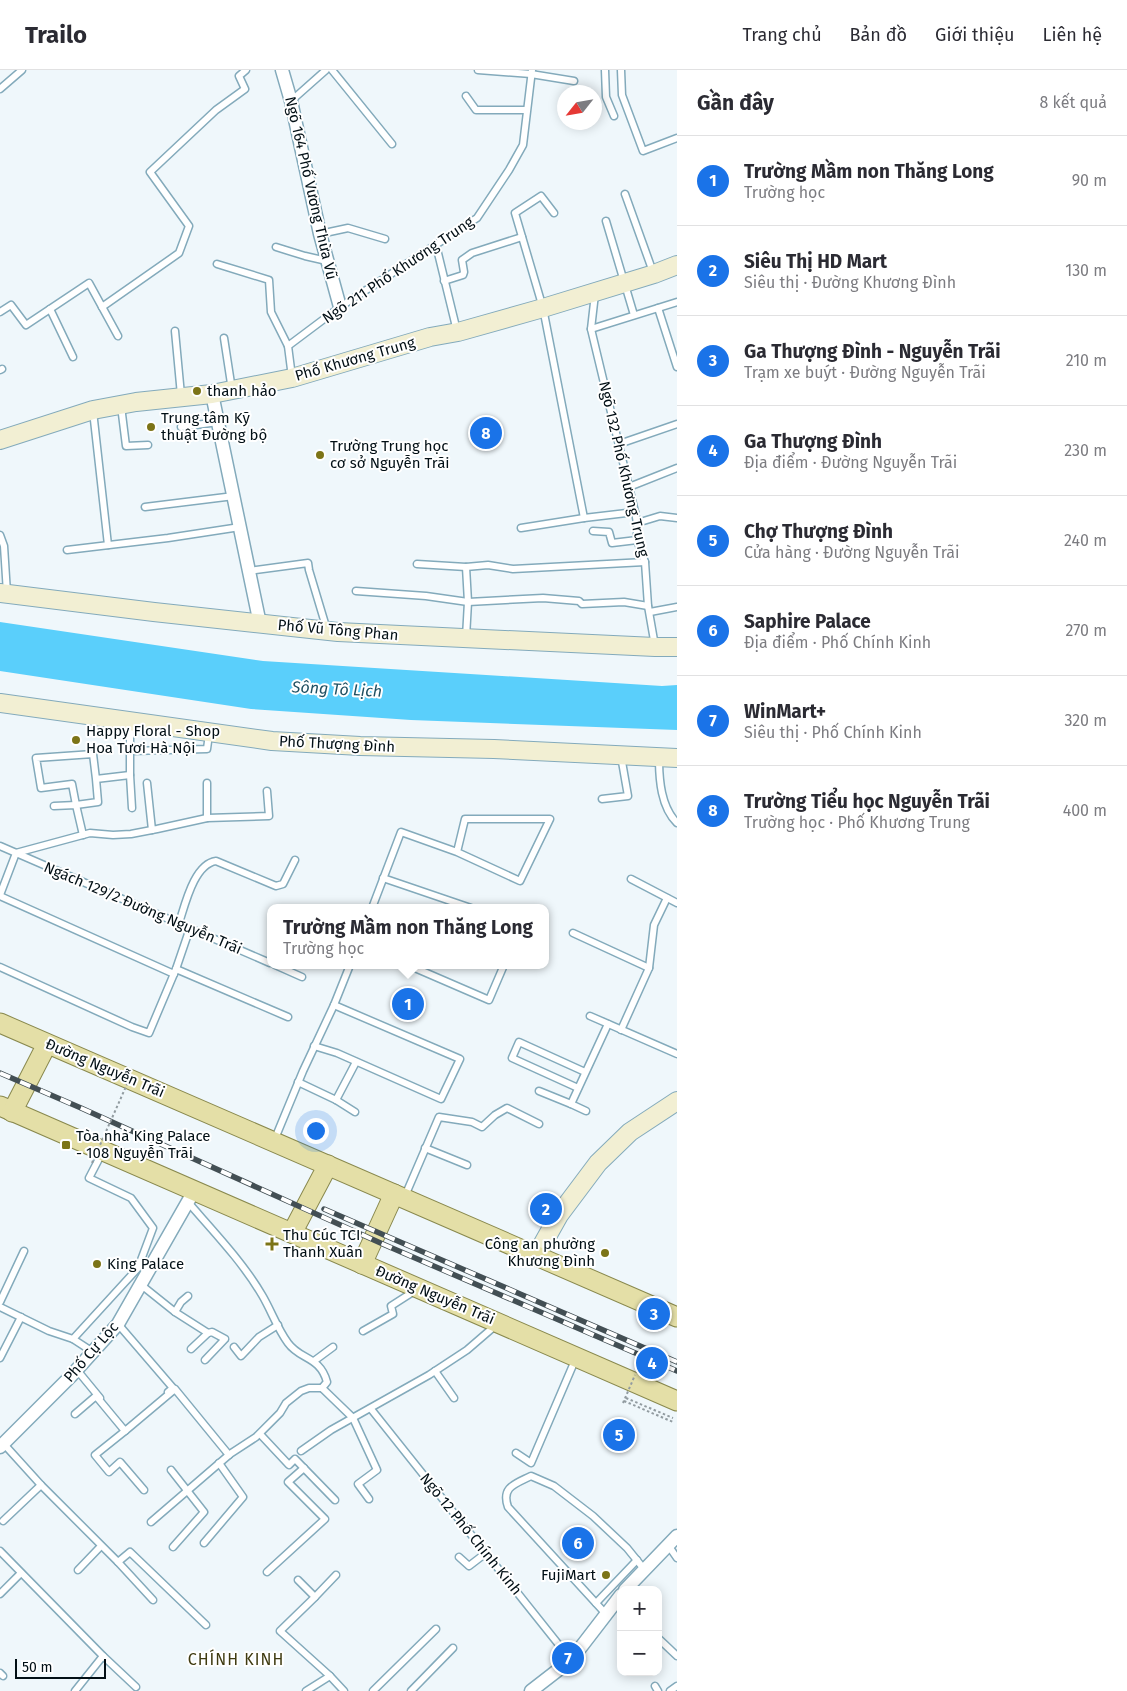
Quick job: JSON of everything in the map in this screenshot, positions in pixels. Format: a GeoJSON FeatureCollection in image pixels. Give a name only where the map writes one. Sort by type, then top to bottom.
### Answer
{"type":"FeatureCollection","features":[{"type":"Feature","properties":{"kind":"main road","name":"Phố Khương Trung"},"geometry":{"type":"LineString","coordinates":[[0,440],[93,410],[232,391],[292,378],[430,337],[458,332],[543,308],[654,274],[677,265]]}},
{"type":"Feature","properties":{"kind":"main road","name":"Phố Vũ Tông Phan"},"geometry":{"type":"LineString","coordinates":[[4,593],[328,631],[677,647]]}},
{"type":"Feature","properties":{"kind":"main road","name":"Phố Thượng Đình"},"geometry":{"type":"LineString","coordinates":[[0,703],[282,742],[494,749],[677,758]]}},
{"type":"Feature","properties":{"kind":"main road","name":"Đường Nguyễn Trãi"},"geometry":{"type":"LineString","coordinates":[[0,1023],[672,1314]]}},
{"type":"Feature","properties":{"kind":"main road"},"geometry":{"type":"LineString","coordinates":[[6,1109],[47,1044]]}},
{"type":"Feature","properties":{"kind":"main road"},"geometry":{"type":"LineString","coordinates":[[536,1256],[560,1215],[598,1163],[630,1132],[677,1101]]}},
{"type":"Feature","properties":{"kind":"main road","name":"Đường Nguyễn Trãi"},"geometry":{"type":"LineString","coordinates":[[6,1109],[97,1157],[190,1196],[292,1233],[577,1357],[675,1409]]}},
{"type":"Feature","properties":{"kind":"main road"},"geometry":{"type":"LineString","coordinates":[[292,1233],[328,1165]]}},
{"type":"Feature","properties":{"kind":"main road"},"geometry":{"type":"LineString","coordinates":[[362,1264],[399,1196]]}},
{"type":"Feature","properties":{"kind":"street","name":"Ngõ 164 Phố Vương Thừa Vũ"},"geometry":{"type":"LineString","coordinates":[[282,70],[291,101],[320,234],[329,261],[340,307]]}},
{"type":"Feature","properties":{"kind":"street"},"geometry":{"type":"LineString","coordinates":[[212,394],[260,624]]}},
{"type":"Feature","properties":{"kind":"street","name":"Phố Cự Lộc"},"geometry":{"type":"LineString","coordinates":[[2,1445],[77,1370],[118,1324],[190,1196]]}},
{"type":"Feature","properties":{"kind":"street"},"geometry":{"type":"LineString","coordinates":[[628,1586],[641,1565],[673,1541]]}},
{"type":"Feature","properties":{"kind":"street"},"geometry":{"type":"LineString","coordinates":[[531,1691],[571,1660],[617,1600]]}},
{"type":"Feature","properties":{"kind":"lane"},"geometry":{"type":"LineString","coordinates":[[0,89],[22,70]]}},
{"type":"Feature","properties":{"kind":"lane"},"geometry":{"type":"LineString","coordinates":[[102,307],[179,254],[189,226],[150,172],[216,110],[245,88],[238,76],[246,70]]}},
{"type":"Feature","properties":{"kind":"lane"},"geometry":{"type":"LineString","coordinates":[[291,101],[326,70]]}},
{"type":"Feature","properties":{"kind":"lane"},"geometry":{"type":"LineString","coordinates":[[332,70],[392,144]]}},
{"type":"Feature","properties":{"kind":"lane"},"geometry":{"type":"LineString","coordinates":[[478,70],[532,72],[574,81]]}},
{"type":"Feature","properties":{"kind":"lane"},"geometry":{"type":"LineString","coordinates":[[605,70],[606,97],[614,116]]}},
{"type":"Feature","properties":{"kind":"lane"},"geometry":{"type":"LineString","coordinates":[[621,70],[622,95],[642,151],[677,138]]}},
{"type":"Feature","properties":{"kind":"lane","name":"Ngõ 211 Phố Khương Trung"},"geometry":{"type":"LineString","coordinates":[[288,346],[340,307],[477,218],[523,145],[532,72]]}},
{"type":"Feature","properties":{"kind":"lane"},"geometry":{"type":"LineString","coordinates":[[466,96],[476,110],[526,110]]}},
{"type":"Feature","properties":{"kind":"lane"},"geometry":{"type":"LineString","coordinates":[[625,194],[654,274]]}},
{"type":"Feature","properties":{"kind":"lane"},"geometry":{"type":"LineString","coordinates":[[554,213],[541,196],[515,213],[543,308],[584,518]]}},
{"type":"Feature","properties":{"kind":"lane"},"geometry":{"type":"LineString","coordinates":[[606,221],[634,315]]}},
{"type":"Feature","properties":{"kind":"lane"},"geometry":{"type":"LineString","coordinates":[[320,234],[348,228],[385,239]]}},
{"type":"Feature","properties":{"kind":"lane"},"geometry":{"type":"LineString","coordinates":[[444,281],[463,276],[462,260],[472,253],[522,237]]}},
{"type":"Feature","properties":{"kind":"lane"},"geometry":{"type":"LineString","coordinates":[[436,244],[458,332]]}},
{"type":"Feature","properties":{"kind":"lane"},"geometry":{"type":"LineString","coordinates":[[276,247],[329,261]]}},
{"type":"Feature","properties":{"kind":"lane"},"geometry":{"type":"LineString","coordinates":[[217,264],[269,280],[271,312],[288,346],[292,378]]}},
{"type":"Feature","properties":{"kind":"lane"},"geometry":{"type":"LineString","coordinates":[[0,312],[11,305],[26,325],[90,283],[118,336]]}},
{"type":"Feature","properties":{"kind":"lane","name":"Ngõ 132 Phố Khương Trung"},"geometry":{"type":"LineString","coordinates":[[595,292],[591,328],[635,512],[637,540],[645,562],[649,609],[655,647]]}},
{"type":"Feature","properties":{"kind":"lane"},"geometry":{"type":"LineString","coordinates":[[591,328],[677,302]]}},
{"type":"Feature","properties":{"kind":"lane"},"geometry":{"type":"LineString","coordinates":[[658,308],[677,367]]}},
{"type":"Feature","properties":{"kind":"lane"},"geometry":{"type":"LineString","coordinates":[[50,309],[73,357]]}},
{"type":"Feature","properties":{"kind":"lane"},"geometry":{"type":"LineString","coordinates":[[175,331],[181,397]]}},
{"type":"Feature","properties":{"kind":"lane"},"geometry":{"type":"LineString","coordinates":[[224,338],[232,391]]}},
{"type":"Feature","properties":{"kind":"lane"},"geometry":{"type":"LineString","coordinates":[[121,405],[126,446],[148,445]]}},
{"type":"Feature","properties":{"kind":"lane"},"geometry":{"type":"LineString","coordinates":[[93,410],[108,545]]}},
{"type":"Feature","properties":{"kind":"lane"},"geometry":{"type":"LineString","coordinates":[[181,427],[218,422]]}},
{"type":"Feature","properties":{"kind":"lane"},"geometry":{"type":"LineString","coordinates":[[619,444],[677,424]]}},
{"type":"Feature","properties":{"kind":"lane"},"geometry":{"type":"LineString","coordinates":[[629,487],[677,468]]}},
{"type":"Feature","properties":{"kind":"lane"},"geometry":{"type":"LineString","coordinates":[[146,507],[234,496]]}},
{"type":"Feature","properties":{"kind":"lane"},"geometry":{"type":"LineString","coordinates":[[521,528],[635,512]]}},
{"type":"Feature","properties":{"kind":"lane"},"geometry":{"type":"LineString","coordinates":[[637,522],[660,516],[677,518]]}},
{"type":"Feature","properties":{"kind":"lane"},"geometry":{"type":"LineString","coordinates":[[66,550],[240,527]]}},
{"type":"Feature","properties":{"kind":"lane"},"geometry":{"type":"LineString","coordinates":[[593,531],[609,532],[612,543],[637,540]]}},
{"type":"Feature","properties":{"kind":"lane"},"geometry":{"type":"LineString","coordinates":[[0,534],[4,546],[4,593]]}},
{"type":"Feature","properties":{"kind":"lane"},"geometry":{"type":"LineString","coordinates":[[418,564],[466,567],[488,566],[513,569],[645,562]]}},
{"type":"Feature","properties":{"kind":"lane"},"geometry":{"type":"LineString","coordinates":[[249,571],[308,563],[328,631]]}},
{"type":"Feature","properties":{"kind":"lane"},"geometry":{"type":"LineString","coordinates":[[466,567],[468,602],[466,638]]}},
{"type":"Feature","properties":{"kind":"lane"},"geometry":{"type":"LineString","coordinates":[[356,591],[426,596],[468,602],[544,598],[579,601],[582,604],[590,605],[624,602],[649,609],[677,608]]}},
{"type":"Feature","properties":{"kind":"lane"},"geometry":{"type":"LineString","coordinates":[[130,721],[132,808]]}},
{"type":"Feature","properties":{"kind":"lane"},"geometry":{"type":"LineString","coordinates":[[130,752],[207,748],[209,733]]}},
{"type":"Feature","properties":{"kind":"lane"},"geometry":{"type":"LineString","coordinates":[[54,806],[76,805],[98,802],[93,754],[36,758],[42,788],[72,784],[76,805],[83,835]]}},
{"type":"Feature","properties":{"kind":"lane"},"geometry":{"type":"LineString","coordinates":[[602,799],[628,796],[621,756]]}},
{"type":"Feature","properties":{"kind":"lane"},"geometry":{"type":"LineString","coordinates":[[659,757],[659,770],[665,802],[668,811],[677,823]]}},
{"type":"Feature","properties":{"kind":"lane"},"geometry":{"type":"LineString","coordinates":[[96,779],[130,775]]}},
{"type":"Feature","properties":{"kind":"lane"},"geometry":{"type":"LineString","coordinates":[[147,783],[152,830]]}},
{"type":"Feature","properties":{"kind":"lane"},"geometry":{"type":"LineString","coordinates":[[207,784],[207,818]]}},
{"type":"Feature","properties":{"kind":"lane"},"geometry":{"type":"LineString","coordinates":[[267,791],[269,816],[207,818],[152,830],[113,835],[90,833],[16,853],[0,896],[175,972],[288,1018]]}},
{"type":"Feature","properties":{"kind":"lane"},"geometry":{"type":"LineString","coordinates":[[373,904],[382,878],[402,832],[457,852],[520,881],[550,819],[465,819],[457,852]]}},
{"type":"Feature","properties":{"kind":"lane","name":"Ngách 129/2 Đường Nguyễn Trãi"},"geometry":{"type":"LineString","coordinates":[[0,846],[267,962]]}},
{"type":"Feature","properties":{"kind":"lane"},"geometry":{"type":"LineString","coordinates":[[178,923],[196,877],[201,868],[207,863],[216,860],[276,886],[283,884],[295,860]]}},
{"type":"Feature","properties":{"kind":"lane"},"geometry":{"type":"LineString","coordinates":[[382,878],[459,904]]}},
{"type":"Feature","properties":{"kind":"lane"},"geometry":{"type":"LineString","coordinates":[[630,879],[677,903]]}},
{"type":"Feature","properties":{"kind":"lane"},"geometry":{"type":"LineString","coordinates":[[621,1030],[649,968],[654,925],[667,898]]}},
{"type":"Feature","properties":{"kind":"lane"},"geometry":{"type":"LineString","coordinates":[[0,967],[149,1033],[175,972],[190,928]]}},
{"type":"Feature","properties":{"kind":"lane"},"geometry":{"type":"LineString","coordinates":[[573,933],[649,968]]}},
{"type":"Feature","properties":{"kind":"lane"},"geometry":{"type":"LineString","coordinates":[[284,969],[302,977]]}},
{"type":"Feature","properties":{"kind":"lane"},"geometry":{"type":"LineString","coordinates":[[274,1142],[298,1082],[334,1005],[348,969]]}},
{"type":"Feature","properties":{"kind":"lane"},"geometry":{"type":"LineString","coordinates":[[417,969],[489,1000],[502,969]]}},
{"type":"Feature","properties":{"kind":"lane"},"geometry":{"type":"LineString","coordinates":[[314,1046],[337,1053],[441,1098],[460,1059],[334,1005]]}},
{"type":"Feature","properties":{"kind":"lane"},"geometry":{"type":"LineString","coordinates":[[590,1016],[677,1054]]}},
{"type":"Feature","properties":{"kind":"lane"},"geometry":{"type":"LineString","coordinates":[[571,1104],[608,1024]]}},
{"type":"Feature","properties":{"kind":"lane"},"geometry":{"type":"LineString","coordinates":[[578,1088],[512,1058],[519,1042],[585,1072]]}},
{"type":"Feature","properties":{"kind":"lane"},"geometry":{"type":"LineString","coordinates":[[336,1100],[356,1062]]}},
{"type":"Feature","properties":{"kind":"lane"},"geometry":{"type":"LineString","coordinates":[[298,1082],[336,1100],[355,1112]]}},
{"type":"Feature","properties":{"kind":"lane"},"geometry":{"type":"LineString","coordinates":[[539,1091],[586,1111]]}},
{"type":"Feature","properties":{"kind":"lane"},"geometry":{"type":"LineString","coordinates":[[399,1196],[425,1148],[439,1117],[472,1122],[482,1127],[495,1115],[507,1108],[539,1124]]}},
{"type":"Feature","properties":{"kind":"lane"},"geometry":{"type":"LineString","coordinates":[[425,1148],[467,1165]]}},
{"type":"Feature","properties":{"kind":"lane"},"geometry":{"type":"LineString","coordinates":[[73,1339],[138,1268],[153,1228],[131,1198],[89,1178],[97,1157]]}},
{"type":"Feature","properties":{"kind":"lane"},"geometry":{"type":"LineString","coordinates":[[190,1196],[256,1287],[288,1344],[302,1355],[314,1361],[325,1374],[327,1382],[322,1388]]}},
{"type":"Feature","properties":{"kind":"lane"},"geometry":{"type":"LineString","coordinates":[[0,1302],[24,1251]]}},
{"type":"Feature","properties":{"kind":"lane"},"geometry":{"type":"LineString","coordinates":[[140,1284],[175,1312],[208,1333],[212,1332],[225,1339],[205,1360]]}},
{"type":"Feature","properties":{"kind":"lane"},"geometry":{"type":"LineString","coordinates":[[362,1331],[393,1314],[391,1306],[419,1288]]}},
{"type":"Feature","properties":{"kind":"lane"},"geometry":{"type":"LineString","coordinates":[[175,1312],[181,1302],[188,1296]]}},
{"type":"Feature","properties":{"kind":"lane"},"geometry":{"type":"LineString","coordinates":[[0,1307],[49,1331],[73,1339],[93,1352]]}},
{"type":"Feature","properties":{"kind":"lane"},"geometry":{"type":"LineString","coordinates":[[0,1358],[21,1317]]}},
{"type":"Feature","properties":{"kind":"lane"},"geometry":{"type":"LineString","coordinates":[[301,1451],[331,1430],[435,1371],[467,1350],[498,1323]]}},
{"type":"Feature","properties":{"kind":"lane"},"geometry":{"type":"LineString","coordinates":[[118,1324],[173,1388],[95,1455],[109,1472],[120,1462],[144,1490]]}},
{"type":"Feature","properties":{"kind":"lane"},"geometry":{"type":"LineString","coordinates":[[234,1347],[241,1356],[259,1337],[278,1325]]}},
{"type":"Feature","properties":{"kind":"lane"},"geometry":{"type":"LineString","coordinates":[[191,1349],[208,1333]]}},
{"type":"Feature","properties":{"kind":"lane"},"geometry":{"type":"LineString","coordinates":[[314,1361],[333,1347]]}},
{"type":"Feature","properties":{"kind":"lane"},"geometry":{"type":"LineString","coordinates":[[516,1453],[531,1464],[577,1357]]}},
{"type":"Feature","properties":{"kind":"lane"},"geometry":{"type":"LineString","coordinates":[[77,1370],[125,1429]]}},
{"type":"Feature","properties":{"kind":"lane"},"geometry":{"type":"LineString","coordinates":[[435,1371],[454,1398]]}},
{"type":"Feature","properties":{"kind":"lane"},"geometry":{"type":"LineString","coordinates":[[151,1522],[229,1454],[260,1434],[280,1413],[286,1403],[301,1391],[309,1388],[322,1388],[352,1418],[377,1470],[358,1484],[369,1499]]}},
{"type":"Feature","properties":{"kind":"lane"},"geometry":{"type":"LineString","coordinates":[[125,1429],[175,1389],[229,1454]]}},
{"type":"Feature","properties":{"kind":"lane"},"geometry":{"type":"LineString","coordinates":[[75,1414],[96,1396],[125,1429]]}},
{"type":"Feature","properties":{"kind":"lane","name":"Ngõ 12 Phố Chính Kinh"},"geometry":{"type":"LineString","coordinates":[[371,1408],[571,1660]]}},
{"type":"Feature","properties":{"kind":"lane"},"geometry":{"type":"LineString","coordinates":[[260,1434],[289,1465],[295,1459],[335,1500]]}},
{"type":"Feature","properties":{"kind":"lane"},"geometry":{"type":"LineString","coordinates":[[2,1445],[153,1600]]}},
{"type":"Feature","properties":{"kind":"lane"},"geometry":{"type":"LineString","coordinates":[[204,1543],[243,1497],[220,1463]]}},
{"type":"Feature","properties":{"kind":"lane"},"geometry":{"type":"LineString","coordinates":[[267,1572],[326,1519],[288,1482],[304,1468]]}},
{"type":"Feature","properties":{"kind":"lane"},"geometry":{"type":"LineString","coordinates":[[171,1470],[204,1512],[173,1547]]}},
{"type":"Feature","properties":{"kind":"lane"},"geometry":{"type":"LineString","coordinates":[[596,1603],[641,1565],[593,1516],[554,1486],[530,1476],[512,1486],[507,1491],[505,1498],[508,1507],[605,1613]]}},
{"type":"Feature","properties":{"kind":"lane"},"geometry":{"type":"LineString","coordinates":[[3,1521],[41,1485]]}},
{"type":"Feature","properties":{"kind":"lane"},"geometry":{"type":"LineString","coordinates":[[673,1541],[677,1558]]}},
{"type":"Feature","properties":{"kind":"lane"},"geometry":{"type":"LineString","coordinates":[[78,1570],[101,1546]]}},
{"type":"Feature","properties":{"kind":"lane"},"geometry":{"type":"LineString","coordinates":[[0,1551],[136,1687]]}},
{"type":"Feature","properties":{"kind":"lane"},"geometry":{"type":"LineString","coordinates":[[118,1562],[130,1552],[206,1625]]}},
{"type":"Feature","properties":{"kind":"lane"},"geometry":{"type":"LineString","coordinates":[[459,1557],[469,1566],[486,1553]]}},
{"type":"Feature","properties":{"kind":"lane"},"geometry":{"type":"LineString","coordinates":[[0,1594],[21,1573]]}},
{"type":"Feature","properties":{"kind":"lane"},"geometry":{"type":"LineString","coordinates":[[336,1575],[280,1631],[344,1691]]}},
{"type":"Feature","properties":{"kind":"lane"},"geometry":{"type":"LineString","coordinates":[[298,1580],[314,1597]]}},
{"type":"Feature","properties":{"kind":"lane"},"geometry":{"type":"LineString","coordinates":[[373,1691],[436,1629]]}},
{"type":"Feature","properties":{"kind":"lane"},"geometry":{"type":"LineString","coordinates":[[662,1642],[677,1656]]}},
{"type":"Feature","properties":{"kind":"lane"},"geometry":{"type":"LineString","coordinates":[[412,1691],[453,1648]]}},
{"type":"Feature","properties":{"kind":"lane"},"geometry":{"type":"LineString","coordinates":[[75,1691],[103,1656]]}},
{"type":"Feature","properties":{"kind":"lane"},"geometry":{"type":"LineString","coordinates":[[306,1691],[330,1676]]}},
{"type":"Feature","properties":{"kind":"lane"},"geometry":{"type":"LineString","coordinates":[[670,1691],[677,1686]]}},
{"type":"Feature","properties":{"kind":"path"},"geometry":{"type":"LineString","coordinates":[[97,1157],[132,1073]]}},
{"type":"Feature","properties":{"kind":"path"},"geometry":{"type":"LineString","coordinates":[[658,1331],[672,1314]]}},
{"type":"Feature","properties":{"kind":"path"},"geometry":{"type":"LineString","coordinates":[[625,1399],[635,1375]]}},
{"type":"Feature","properties":{"kind":"path"},"geometry":{"type":"LineString","coordinates":[[625,1399],[675,1409]]}},
{"type":"Feature","properties":{"kind":"path"},"geometry":{"type":"LineString","coordinates":[[625,1399],[673,1422]]}},
{"type":"Feature","properties":{"kind":"water","name":"Sông Tô Lịch"},"geometry":{"type":"Polygon","coordinates":[[[0,622],[263,661],[662,686],[677,685],[677,730],[411,720],[251,709],[0,671],[0,622]]]}},
{"type":"Feature","properties":{"kind":"railway"},"geometry":{"type":"LineString","coordinates":[[0,1073],[385,1245],[677,1371]]}},
{"type":"Feature","properties":{"kind":"railway"},"geometry":{"type":"LineString","coordinates":[[324,1209],[677,1362]]}},
{"type":"Feature","properties":{"kind":"place","name":"thanh hảo"},"geometry":{"type":"Point","coordinates":[197,391]}},
{"type":"Feature","properties":{"kind":"place","name":"Trung tâm Kỹ thuật Đường bộ"},"geometry":{"type":"Point","coordinates":[151,427]}},
{"type":"Feature","properties":{"kind":"place","name":"Trường Tiểu học Nguyễn Trãi"},"geometry":{"type":"Point","coordinates":[486,433]}},
{"type":"Feature","properties":{"kind":"place","name":"Trường Trung học cơ sở Nguyễn Trãi"},"geometry":{"type":"Point","coordinates":[320,455]}},
{"type":"Feature","properties":{"kind":"place","name":"Happy Floral - Shop Hoa Tươi Hà Nội"},"geometry":{"type":"Point","coordinates":[76,740]}},
{"type":"Feature","properties":{"kind":"place","name":"Trường Mầm non Thăng Long"},"geometry":{"type":"Point","coordinates":[408,1004]}},
{"type":"Feature","properties":{"kind":"place","name":"Tòa nhà King Palace - 108 Nguyễn Trãi"},"geometry":{"type":"Point","coordinates":[66,1145]}},
{"type":"Feature","properties":{"kind":"place","name":"Siêu Thị HD Mart"},"geometry":{"type":"Point","coordinates":[546,1209]}},
{"type":"Feature","properties":{"kind":"place","name":"Thu Cúc TCI Thanh Xuân"},"geometry":{"type":"Point","coordinates":[272,1244]}},
{"type":"Feature","properties":{"kind":"place","name":"Công an phường Khương Đình"},"geometry":{"type":"Point","coordinates":[605,1253]}},
{"type":"Feature","properties":{"kind":"place","name":"King Palace"},"geometry":{"type":"Point","coordinates":[97,1264]}},
{"type":"Feature","properties":{"kind":"place","name":"Ga Thượng Đình - Nguyễn Trãi"},"geometry":{"type":"Point","coordinates":[654,1314]}},
{"type":"Feature","properties":{"kind":"place","name":"Ga Thượng Đình"},"geometry":{"type":"Point","coordinates":[652,1363]}},
{"type":"Feature","properties":{"kind":"place","name":"Chợ Thượng Đình"},"geometry":{"type":"Point","coordinates":[619,1435]}},
{"type":"Feature","properties":{"kind":"place","name":"Saphire Palace"},"geometry":{"type":"Point","coordinates":[578,1543]}},
{"type":"Feature","properties":{"kind":"place","name":"FujiMart"},"geometry":{"type":"Point","coordinates":[606,1575]}},
{"type":"Feature","properties":{"kind":"place","name":"WinMart+"},"geometry":{"type":"Point","coordinates":[568,1658]}},
{"type":"Feature","properties":{"kind":"district","name":"CHÍNH KINH"},"geometry":{"type":"Point","coordinates":[236,1659]}}]}
